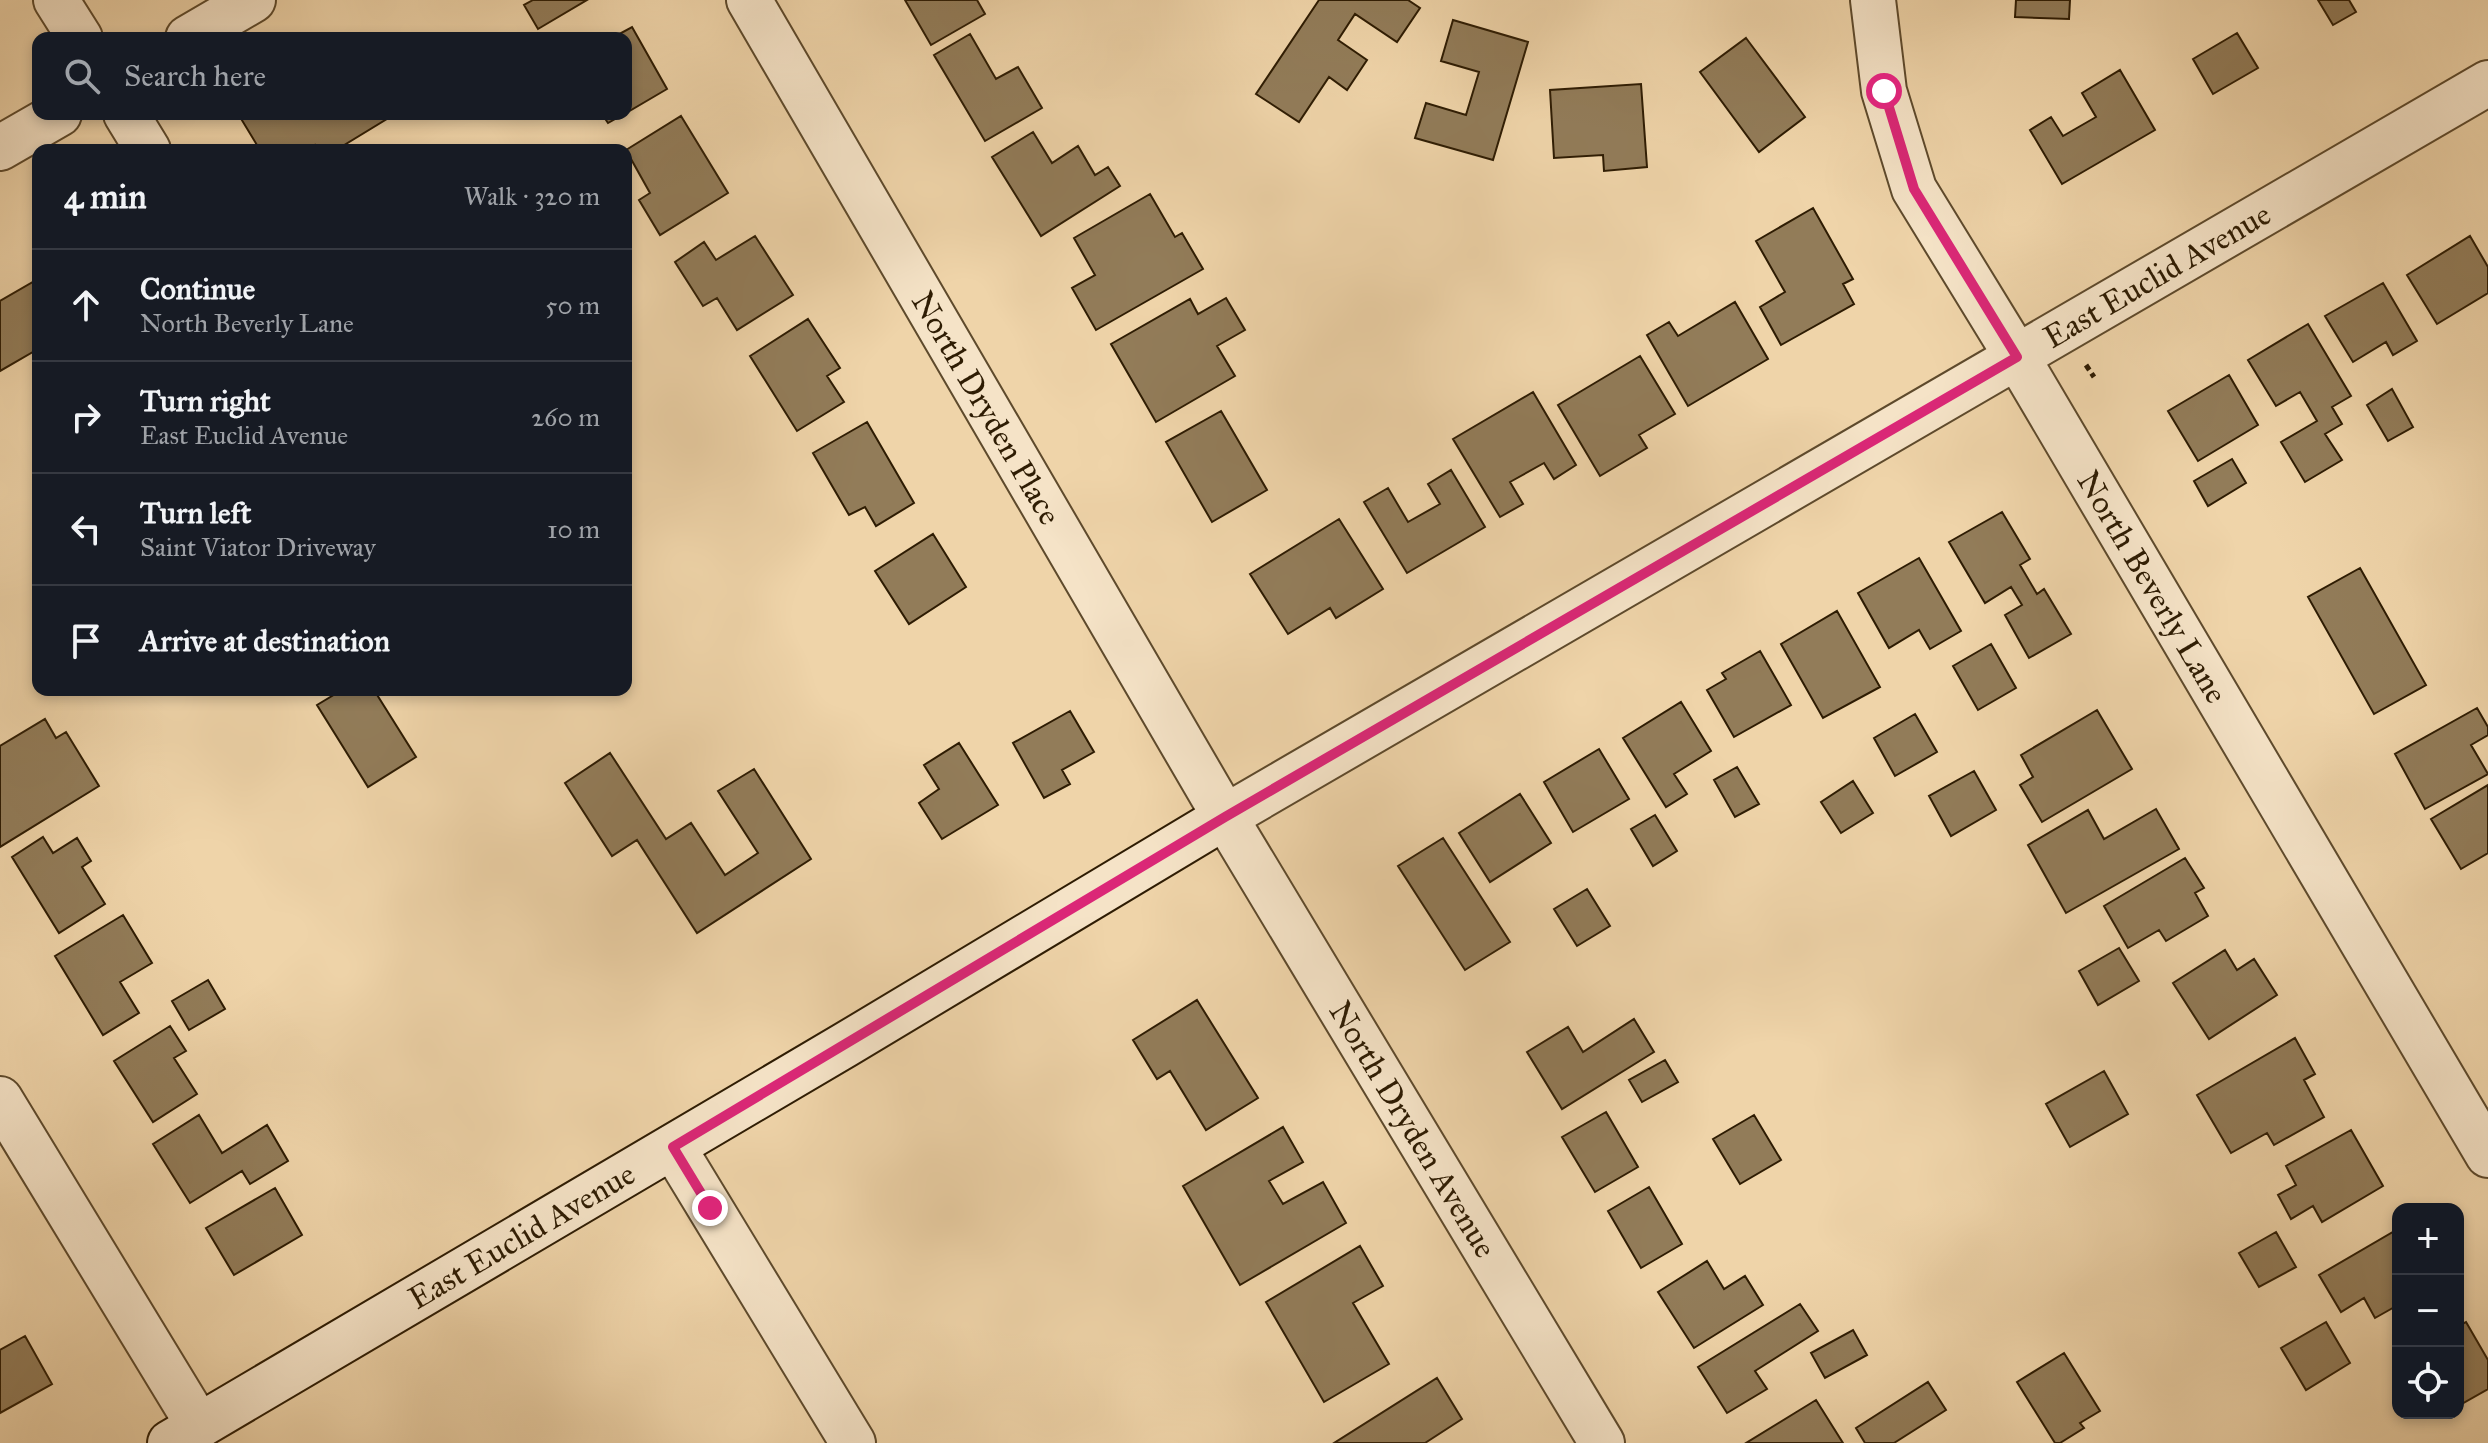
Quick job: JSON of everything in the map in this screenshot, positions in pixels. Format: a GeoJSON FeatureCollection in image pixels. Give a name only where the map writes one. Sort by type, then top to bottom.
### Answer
{"type":"FeatureCollection","features":[{"type":"Feature","properties":{"kind":"street"},"geometry":{"type":"LineString","coordinates":[[56,0],[76,32]]}},
{"type":"Feature","properties":{"kind":"street"},"geometry":{"type":"LineString","coordinates":[[198,32],[253,0]]}},
{"type":"Feature","properties":{"kind":"street","name":"North Dryden Place"},"geometry":{"type":"LineString","coordinates":[[749,0],[1225,817]]}},
{"type":"Feature","properties":{"kind":"street","name":"North Beverly Lane"},"geometry":{"type":"LineString","coordinates":[[1873,0],[1884,91],[1914,189],[2017,357],[2488,1155]]}},
{"type":"Feature","properties":{"kind":"street","name":"East Euclid Avenue"},"geometry":{"type":"LineString","coordinates":[[184,1435],[1225,817],[2488,83]]}},
{"type":"Feature","properties":{"kind":"street"},"geometry":{"type":"LineString","coordinates":[[0,148],[49,120]]}},
{"type":"Feature","properties":{"kind":"street"},"geometry":{"type":"LineString","coordinates":[[130,120],[144,144]]}},
{"type":"Feature","properties":{"kind":"street","name":"North Dryden Avenue"},"geometry":{"type":"LineString","coordinates":[[1225,817],[1602,1443]]}},
{"type":"Feature","properties":{"kind":"street"},"geometry":{"type":"LineString","coordinates":[[0,1099],[184,1435]]}},
{"type":"Feature","properties":{"kind":"street"},"geometry":{"type":"LineString","coordinates":[[673,1147],[853,1443]]}},
{"type":"Feature","properties":{"kind":"path"},"geometry":{"type":"LineString","coordinates":[[2086,364],[2094,377]]}},
{"type":"Feature","properties":{"kind":"building"},"geometry":{"type":"Polygon","coordinates":[[[533,0],[587,0],[538,29],[524,5],[533,0]]]}},
{"type":"Feature","properties":{"kind":"building"},"geometry":{"type":"Polygon","coordinates":[[[905,0],[977,0],[985,14],[931,45],[905,0]]]}},
{"type":"Feature","properties":{"kind":"building"},"geometry":{"type":"Polygon","coordinates":[[[1319,0],[1408,0],[1420,8],[1397,42],[1355,14],[1338,40],[1367,60],[1347,90],[1329,77],[1299,122],[1256,94],[1319,0]]]}},
{"type":"Feature","properties":{"kind":"building"},"geometry":{"type":"Polygon","coordinates":[[[2016,0],[2070,0],[2069,19],[2015,17],[2016,0]]]}},
{"type":"Feature","properties":{"kind":"building"},"geometry":{"type":"Polygon","coordinates":[[[2318,0],[2349,0],[2356,12],[2333,25],[2318,0]]]}},
{"type":"Feature","properties":{"kind":"building"},"geometry":{"type":"Polygon","coordinates":[[[1453,20],[1528,42],[1493,160],[1415,138],[1426,103],[1466,115],[1479,72],[1441,61],[1453,20]]]}},
{"type":"Feature","properties":{"kind":"building"},"geometry":{"type":"Polygon","coordinates":[[[632,27],[667,89],[632,109],[632,32],[623,32],[632,27]]]}},
{"type":"Feature","properties":{"kind":"building"},"geometry":{"type":"Polygon","coordinates":[[[2237,33],[2258,68],[2213,94],[2193,59],[2237,33]]]}},
{"type":"Feature","properties":{"kind":"building"},"geometry":{"type":"Polygon","coordinates":[[[970,34],[996,79],[1018,67],[1042,108],[985,141],[934,55],[970,34]]]}},
{"type":"Feature","properties":{"kind":"building"},"geometry":{"type":"Polygon","coordinates":[[[1746,38],[1805,117],[1759,152],[1700,72],[1746,38]]]}},
{"type":"Feature","properties":{"kind":"building"},"geometry":{"type":"Polygon","coordinates":[[[2120,70],[2155,130],[2062,184],[2030,130],[2051,117],[2063,136],[2096,117],[2082,93],[2120,70]]]}},
{"type":"Feature","properties":{"kind":"building"},"geometry":{"type":"Polygon","coordinates":[[[1641,84],[1647,167],[1604,171],[1603,155],[1554,158],[1550,90],[1641,84]]]}},
{"type":"Feature","properties":{"kind":"building"},"geometry":{"type":"Polygon","coordinates":[[[681,116],[728,193],[660,235],[639,200],[650,193],[632,161],[632,146],[681,116]]]}},
{"type":"Feature","properties":{"kind":"building"},"geometry":{"type":"Polygon","coordinates":[[[242,120],[385,120],[346,144],[256,144],[242,120]]]}},
{"type":"Feature","properties":{"kind":"building"},"geometry":{"type":"Polygon","coordinates":[[[1033,132],[1052,163],[1078,146],[1095,175],[1108,167],[1120,186],[1041,236],[992,157],[1033,132]]]}},
{"type":"Feature","properties":{"kind":"building"},"geometry":{"type":"Polygon","coordinates":[[[1150,194],[1175,237],[1182,233],[1203,269],[1096,330],[1072,288],[1095,275],[1074,238],[1150,194]]]}},
{"type":"Feature","properties":{"kind":"building"},"geometry":{"type":"Polygon","coordinates":[[[1813,208],[1853,279],[1843,284],[1854,304],[1781,345],[1760,307],[1785,292],[1756,241],[1813,208]]]}},
{"type":"Feature","properties":{"kind":"building"},"geometry":{"type":"Polygon","coordinates":[[[755,236],[793,295],[737,330],[717,298],[703,306],[675,262],[704,242],[716,260],[755,236]]]}},
{"type":"Feature","properties":{"kind":"building"},"geometry":{"type":"Polygon","coordinates":[[[2470,236],[2488,267],[2488,293],[2437,324],[2407,275],[2470,236]]]}},
{"type":"Feature","properties":{"kind":"building"},"geometry":{"type":"Polygon","coordinates":[[[32,282],[32,352],[0,371],[0,301],[32,282]]]}},
{"type":"Feature","properties":{"kind":"building"},"geometry":{"type":"Polygon","coordinates":[[[2383,283],[2417,341],[2393,355],[2386,342],[2353,362],[2325,316],[2383,283]]]}},
{"type":"Feature","properties":{"kind":"building"},"geometry":{"type":"Polygon","coordinates":[[[1226,298],[1245,330],[1217,346],[1235,376],[1156,422],[1111,344],[1190,299],[1198,314],[1226,298]]]}},
{"type":"Feature","properties":{"kind":"building"},"geometry":{"type":"Polygon","coordinates":[[[1735,302],[1768,359],[1688,406],[1647,335],[1669,322],[1678,336],[1735,302]]]}},
{"type":"Feature","properties":{"kind":"building"},"geometry":{"type":"Polygon","coordinates":[[[808,319],[840,368],[827,376],[844,402],[797,431],[750,356],[808,319]]]}},
{"type":"Feature","properties":{"kind":"building"},"geometry":{"type":"Polygon","coordinates":[[[2308,324],[2351,396],[2332,407],[2342,424],[2325,434],[2342,460],[2305,482],[2281,442],[2317,421],[2300,392],[2276,406],[2248,360],[2308,324]]]}},
{"type":"Feature","properties":{"kind":"building"},"geometry":{"type":"Polygon","coordinates":[[[1640,356],[1675,414],[1639,435],[1647,448],[1600,476],[1558,405],[1640,356]]]}},
{"type":"Feature","properties":{"kind":"building"},"geometry":{"type":"Polygon","coordinates":[[[2229,375],[2258,425],[2198,461],[2168,411],[2229,375]]]}},
{"type":"Feature","properties":{"kind":"building"},"geometry":{"type":"Polygon","coordinates":[[[2392,389],[2413,427],[2388,441],[2367,405],[2392,389]]]}},
{"type":"Feature","properties":{"kind":"building"},"geometry":{"type":"Polygon","coordinates":[[[1533,392],[1576,465],[1554,479],[1544,463],[1510,482],[1523,504],[1500,517],[1453,439],[1533,392]]]}},
{"type":"Feature","properties":{"kind":"building"},"geometry":{"type":"Polygon","coordinates":[[[1221,411],[1267,490],[1212,522],[1166,442],[1221,411]]]}},
{"type":"Feature","properties":{"kind":"building"},"geometry":{"type":"Polygon","coordinates":[[[867,422],[914,503],[876,526],[865,507],[849,515],[813,453],[867,422]]]}},
{"type":"Feature","properties":{"kind":"building"},"geometry":{"type":"Polygon","coordinates":[[[2232,459],[2246,483],[2208,506],[2194,481],[2232,459]]]}},
{"type":"Feature","properties":{"kind":"building"},"geometry":{"type":"Polygon","coordinates":[[[1451,470],[1485,527],[1407,573],[1364,502],[1388,488],[1408,522],[1440,504],[1428,484],[1451,470]]]}},
{"type":"Feature","properties":{"kind":"building"},"geometry":{"type":"Polygon","coordinates":[[[2002,512],[2030,559],[2020,565],[2037,594],[2044,589],[2071,634],[2029,658],[2005,615],[2022,605],[2011,587],[1985,603],[1949,542],[2002,512]]]}},
{"type":"Feature","properties":{"kind":"building"},"geometry":{"type":"Polygon","coordinates":[[[1339,519],[1383,589],[1336,618],[1330,608],[1288,634],[1250,574],[1339,519]]]}},
{"type":"Feature","properties":{"kind":"building"},"geometry":{"type":"Polygon","coordinates":[[[933,534],[966,587],[909,624],[875,571],[933,534]]]}},
{"type":"Feature","properties":{"kind":"building"},"geometry":{"type":"Polygon","coordinates":[[[1919,558],[1961,631],[1930,649],[1919,630],[1889,648],[1858,593],[1919,558]]]}},
{"type":"Feature","properties":{"kind":"building"},"geometry":{"type":"Polygon","coordinates":[[[2360,568],[2426,685],[2374,714],[2308,597],[2360,568]]]}},
{"type":"Feature","properties":{"kind":"building"},"geometry":{"type":"Polygon","coordinates":[[[1837,611],[1880,687],[1823,718],[1781,644],[1837,611]]]}},
{"type":"Feature","properties":{"kind":"building"},"geometry":{"type":"Polygon","coordinates":[[[1991,644],[2016,688],[1978,710],[1953,666],[1991,644]]]}},
{"type":"Feature","properties":{"kind":"building"},"geometry":{"type":"Polygon","coordinates":[[[1760,651],[1791,705],[1734,737],[1707,690],[1726,679],[1722,673],[1760,651]]]}},
{"type":"Feature","properties":{"kind":"building"},"geometry":{"type":"Polygon","coordinates":[[[332,696],[378,696],[416,757],[368,787],[317,705],[332,696]]]}},
{"type":"Feature","properties":{"kind":"building"},"geometry":{"type":"Polygon","coordinates":[[[1681,702],[1711,751],[1674,774],[1687,794],[1666,807],[1623,738],[1681,702]]]}},
{"type":"Feature","properties":{"kind":"building"},"geometry":{"type":"Polygon","coordinates":[[[2477,708],[2488,727],[2488,735],[2471,745],[2488,774],[2425,809],[2395,754],[2477,708]]]}},
{"type":"Feature","properties":{"kind":"building"},"geometry":{"type":"Polygon","coordinates":[[[2097,710],[2132,769],[2042,822],[2020,785],[2033,777],[2021,755],[2097,710]]]}},
{"type":"Feature","properties":{"kind":"building"},"geometry":{"type":"Polygon","coordinates":[[[1070,711],[1094,752],[1062,770],[1070,784],[1044,798],[1013,743],[1070,711]]]}},
{"type":"Feature","properties":{"kind":"building"},"geometry":{"type":"Polygon","coordinates":[[[1915,714],[1937,752],[1895,776],[1874,738],[1915,714]]]}},
{"type":"Feature","properties":{"kind":"building"},"geometry":{"type":"Polygon","coordinates":[[[45,719],[56,738],[66,732],[99,786],[0,847],[0,746],[45,719]]]}},
{"type":"Feature","properties":{"kind":"building"},"geometry":{"type":"Polygon","coordinates":[[[959,743],[998,805],[942,839],[919,803],[939,789],[924,765],[959,743]]]}},
{"type":"Feature","properties":{"kind":"building"},"geometry":{"type":"Polygon","coordinates":[[[1599,749],[1629,799],[1573,832],[1544,782],[1599,749]]]}},
{"type":"Feature","properties":{"kind":"building"},"geometry":{"type":"Polygon","coordinates":[[[610,753],[666,839],[691,823],[725,875],[758,853],[718,791],[754,769],[811,859],[697,933],[637,840],[612,856],[565,783],[610,753]]]}},
{"type":"Feature","properties":{"kind":"building"},"geometry":{"type":"Polygon","coordinates":[[[1737,767],[1759,804],[1735,817],[1714,780],[1737,767]]]}},
{"type":"Feature","properties":{"kind":"building"},"geometry":{"type":"Polygon","coordinates":[[[1974,771],[1996,810],[1951,836],[1929,796],[1974,771]]]}},
{"type":"Feature","properties":{"kind":"building"},"geometry":{"type":"Polygon","coordinates":[[[1853,781],[1873,813],[1841,833],[1821,802],[1853,781]]]}},
{"type":"Feature","properties":{"kind":"building"},"geometry":{"type":"Polygon","coordinates":[[[2488,785],[2488,853],[2461,869],[2431,819],[2488,785]]]}},
{"type":"Feature","properties":{"kind":"building"},"geometry":{"type":"Polygon","coordinates":[[[1520,794],[1551,843],[1490,882],[1459,833],[1520,794]]]}},
{"type":"Feature","properties":{"kind":"building"},"geometry":{"type":"Polygon","coordinates":[[[2156,809],[2179,849],[2066,913],[2028,845],[2088,810],[2104,839],[2156,809]]]}},
{"type":"Feature","properties":{"kind":"building"},"geometry":{"type":"Polygon","coordinates":[[[1655,815],[1677,851],[1653,866],[1631,829],[1655,815]]]}},
{"type":"Feature","properties":{"kind":"building"},"geometry":{"type":"Polygon","coordinates":[[[43,837],[53,853],[77,838],[91,861],[82,867],[105,904],[59,933],[12,857],[43,837]]]}},
{"type":"Feature","properties":{"kind":"building"},"geometry":{"type":"Polygon","coordinates":[[[1443,838],[1510,942],[1465,970],[1398,866],[1443,838]]]}},
{"type":"Feature","properties":{"kind":"building"},"geometry":{"type":"Polygon","coordinates":[[[2185,858],[2204,888],[2195,893],[2208,916],[2166,941],[2159,930],[2128,948],[2104,906],[2185,858]]]}},
{"type":"Feature","properties":{"kind":"building"},"geometry":{"type":"Polygon","coordinates":[[[1587,889],[1610,926],[1577,946],[1554,909],[1587,889]]]}},
{"type":"Feature","properties":{"kind":"building"},"geometry":{"type":"Polygon","coordinates":[[[123,915],[152,963],[120,982],[139,1013],[103,1035],[55,956],[123,915]]]}},
{"type":"Feature","properties":{"kind":"building"},"geometry":{"type":"Polygon","coordinates":[[[2119,948],[2139,981],[2098,1005],[2079,971],[2119,948]]]}},
{"type":"Feature","properties":{"kind":"building"},"geometry":{"type":"Polygon","coordinates":[[[2225,950],[2237,970],[2254,959],[2277,995],[2209,1039],[2173,983],[2225,950]]]}},
{"type":"Feature","properties":{"kind":"building"},"geometry":{"type":"Polygon","coordinates":[[[208,980],[225,1009],[189,1030],[172,1001],[208,980]]]}},
{"type":"Feature","properties":{"kind":"building"},"geometry":{"type":"Polygon","coordinates":[[[1197,1000],[1258,1098],[1206,1130],[1170,1071],[1157,1079],[1133,1040],[1197,1000]]]}},
{"type":"Feature","properties":{"kind":"building"},"geometry":{"type":"Polygon","coordinates":[[[1634,1019],[1654,1052],[1562,1109],[1527,1052],[1568,1027],[1583,1052],[1634,1019]]]}},
{"type":"Feature","properties":{"kind":"building"},"geometry":{"type":"Polygon","coordinates":[[[170,1026],[186,1051],[174,1058],[197,1094],[153,1122],[114,1061],[170,1026]]]}},
{"type":"Feature","properties":{"kind":"building"},"geometry":{"type":"Polygon","coordinates":[[[2295,1038],[2315,1074],[2304,1080],[2324,1117],[2274,1145],[2267,1133],[2231,1153],[2197,1095],[2295,1038]]]}},
{"type":"Feature","properties":{"kind":"building"},"geometry":{"type":"Polygon","coordinates":[[[1665,1060],[1678,1082],[1642,1102],[1629,1080],[1665,1060]]]}},
{"type":"Feature","properties":{"kind":"building"},"geometry":{"type":"Polygon","coordinates":[[[2104,1071],[2128,1114],[2070,1147],[2046,1104],[2104,1071]]]}},
{"type":"Feature","properties":{"kind":"building"},"geometry":{"type":"Polygon","coordinates":[[[1606,1112],[1638,1167],[1595,1192],[1562,1137],[1606,1112]]]}},
{"type":"Feature","properties":{"kind":"building"},"geometry":{"type":"Polygon","coordinates":[[[199,1115],[222,1153],[267,1125],[288,1161],[250,1184],[242,1171],[190,1203],[153,1144],[199,1115]]]}},
{"type":"Feature","properties":{"kind":"building"},"geometry":{"type":"Polygon","coordinates":[[[1754,1115],[1781,1160],[1740,1184],[1713,1139],[1754,1115]]]}},
{"type":"Feature","properties":{"kind":"building"},"geometry":{"type":"Polygon","coordinates":[[[1283,1127],[1303,1162],[1269,1181],[1283,1204],[1323,1182],[1346,1223],[1240,1285],[1183,1186],[1283,1127]]]}},
{"type":"Feature","properties":{"kind":"building"},"geometry":{"type":"Polygon","coordinates":[[[2351,1130],[2383,1186],[2322,1222],[2313,1206],[2291,1219],[2278,1195],[2296,1185],[2286,1166],[2351,1130]]]}},
{"type":"Feature","properties":{"kind":"building"},"geometry":{"type":"Polygon","coordinates":[[[1649,1187],[1682,1244],[1641,1268],[1608,1211],[1649,1187]]]}},
{"type":"Feature","properties":{"kind":"building"},"geometry":{"type":"Polygon","coordinates":[[[275,1188],[302,1235],[234,1275],[206,1228],[275,1188]]]}},
{"type":"Feature","properties":{"kind":"building"},"geometry":{"type":"Polygon","coordinates":[[[2276,1232],[2296,1267],[2259,1287],[2239,1253],[2276,1232]]]}},
{"type":"Feature","properties":{"kind":"building"},"geometry":{"type":"Polygon","coordinates":[[[2392,1232],[2392,1308],[2375,1318],[2364,1298],[2341,1312],[2319,1275],[2392,1232]]]}},
{"type":"Feature","properties":{"kind":"building"},"geometry":{"type":"Polygon","coordinates":[[[1360,1246],[1383,1286],[1353,1303],[1389,1364],[1324,1402],[1266,1302],[1360,1246]]]}},
{"type":"Feature","properties":{"kind":"building"},"geometry":{"type":"Polygon","coordinates":[[[1707,1261],[1724,1289],[1745,1276],[1763,1305],[1694,1348],[1658,1292],[1707,1261]]]}},
{"type":"Feature","properties":{"kind":"building"},"geometry":{"type":"Polygon","coordinates":[[[1800,1304],[1818,1331],[1755,1371],[1767,1389],[1727,1413],[1698,1367],[1800,1304]]]}},
{"type":"Feature","properties":{"kind":"building"},"geometry":{"type":"Polygon","coordinates":[[[2326,1322],[2350,1363],[2306,1390],[2281,1348],[2326,1322]]]}},
{"type":"Feature","properties":{"kind":"building"},"geometry":{"type":"Polygon","coordinates":[[[2464,1323],[2488,1360],[2488,1389],[2464,1403],[2464,1347],[2464,1323]]]}},
{"type":"Feature","properties":{"kind":"building"},"geometry":{"type":"Polygon","coordinates":[[[1853,1330],[1867,1355],[1825,1378],[1811,1353],[1853,1330]]]}},
{"type":"Feature","properties":{"kind":"building"},"geometry":{"type":"Polygon","coordinates":[[[25,1336],[52,1384],[0,1413],[0,1350],[25,1336]]]}},
{"type":"Feature","properties":{"kind":"building"},"geometry":{"type":"Polygon","coordinates":[[[2064,1353],[2100,1411],[2080,1423],[2084,1428],[2055,1443],[2017,1382],[2064,1353]]]}},
{"type":"Feature","properties":{"kind":"building"},"geometry":{"type":"Polygon","coordinates":[[[1437,1378],[1462,1419],[1425,1443],[1334,1443],[1437,1378]]]}},
{"type":"Feature","properties":{"kind":"building"},"geometry":{"type":"Polygon","coordinates":[[[1928,1382],[1946,1410],[1894,1443],[1865,1443],[1856,1428],[1928,1382]]]}},
{"type":"Feature","properties":{"kind":"building"},"geometry":{"type":"Polygon","coordinates":[[[1816,1400],[1843,1443],[1746,1443],[1816,1400]]]}},
{"type":"Feature","properties":{"kind":"route"},"geometry":{"type":"LineString","coordinates":[[710,1208],[673,1147],[1225,817],[2017,357],[1914,189],[1884,91]]}}]}
